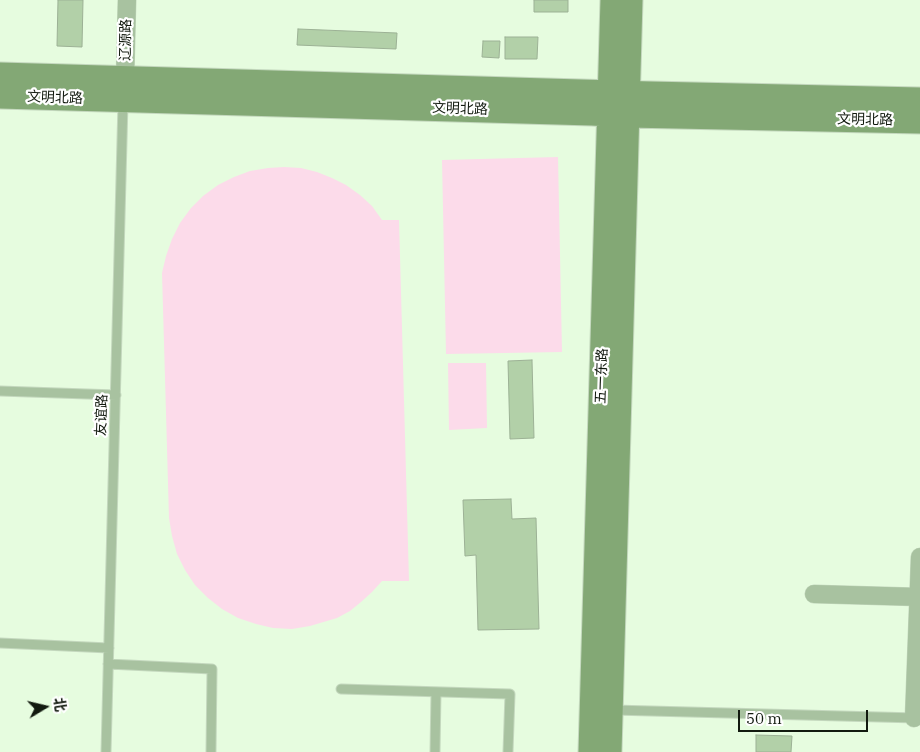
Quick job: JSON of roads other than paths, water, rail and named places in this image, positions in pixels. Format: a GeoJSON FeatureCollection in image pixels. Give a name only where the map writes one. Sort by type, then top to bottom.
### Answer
{"type":"FeatureCollection","features":[{"type":"Feature","properties":{"kind":"street","name":"辽源路"},"geometry":{"type":"LineString","coordinates":[[124,90],[127,0]]}},
{"type":"Feature","properties":{"kind":"street","name":"五一东路"},"geometry":{"type":"LineString","coordinates":[[613,0],[619,104]]}},
{"type":"Feature","properties":{"kind":"street","name":"五一东路"},"geometry":{"type":"LineString","coordinates":[[591,752],[601,710],[619,104],[630,0]]}},
{"type":"Feature","properties":{"kind":"street","name":"文明北路"},"geometry":{"type":"LineString","coordinates":[[0,76],[124,90]]}},
{"type":"Feature","properties":{"kind":"street","name":"文明北路"},"geometry":{"type":"LineString","coordinates":[[0,96],[124,90],[619,104],[920,121]]}},
{"type":"Feature","properties":{"kind":"street","name":"文明北路"},"geometry":{"type":"LineString","coordinates":[[619,104],[920,100]]}},
{"type":"Feature","properties":{"kind":"street"},"geometry":{"type":"LineString","coordinates":[[917,718],[920,557]]}},
{"type":"Feature","properties":{"kind":"street"},"geometry":{"type":"LineString","coordinates":[[814,594],[919,597]]}},
{"type":"Feature","properties":{"kind":"street","name":"五一东路"},"geometry":{"type":"LineString","coordinates":[[601,710],[609,752]]}},
{"type":"Feature","properties":{"kind":"lane","name":"友谊路"},"geometry":{"type":"LineString","coordinates":[[106,752],[124,90]]}},
{"type":"Feature","properties":{"kind":"lane"},"geometry":{"type":"LineString","coordinates":[[0,391],[116,395]]}},
{"type":"Feature","properties":{"kind":"lane"},"geometry":{"type":"LineString","coordinates":[[0,643],[109,648]]}},
{"type":"Feature","properties":{"kind":"lane"},"geometry":{"type":"LineString","coordinates":[[108,664],[212,669],[211,752]]}},
{"type":"Feature","properties":{"kind":"lane"},"geometry":{"type":"LineString","coordinates":[[341,689],[510,694],[508,752]]}},
{"type":"Feature","properties":{"kind":"lane"},"geometry":{"type":"LineString","coordinates":[[435,752],[436,692]]}},
{"type":"Feature","properties":{"kind":"lane"},"geometry":{"type":"LineString","coordinates":[[601,710],[917,718]]}}]}
